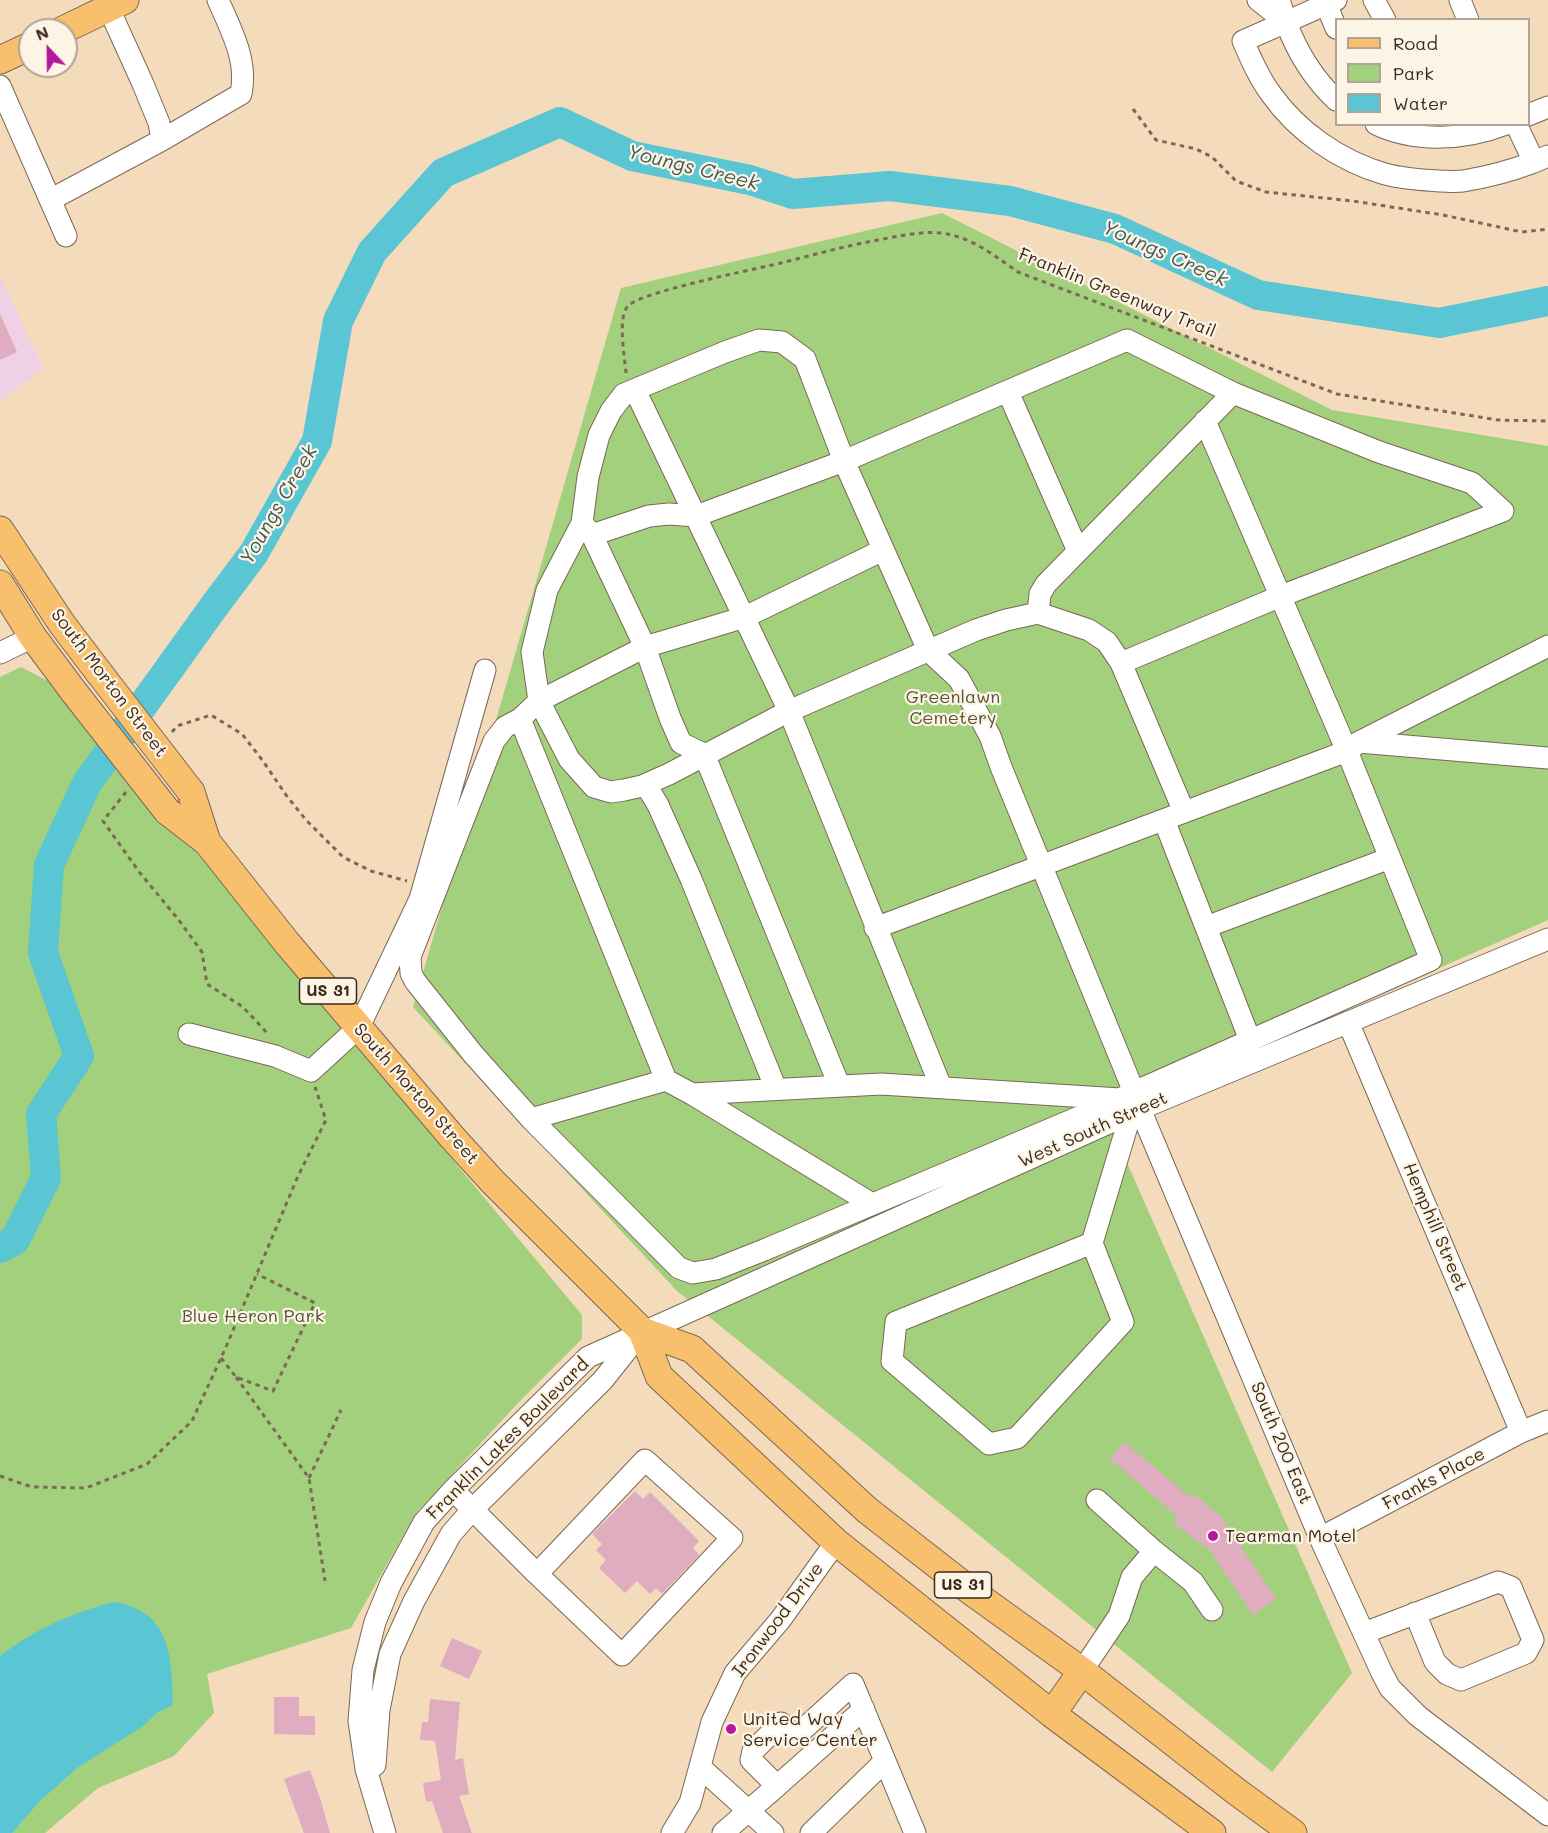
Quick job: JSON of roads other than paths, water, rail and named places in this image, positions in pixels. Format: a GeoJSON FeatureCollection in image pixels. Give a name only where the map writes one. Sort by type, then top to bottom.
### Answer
{"type":"FeatureCollection","features":[{"type":"Feature","properties":{"kind":"main road"},"geometry":{"type":"LineString","coordinates":[[78,22],[113,3]]}},
{"type":"Feature","properties":{"kind":"main road"},"geometry":{"type":"LineString","coordinates":[[0,60],[18,52]]}},
{"type":"Feature","properties":{"kind":"main road","name":"South Morton Street"},"geometry":{"type":"LineString","coordinates":[[0,530],[62,624],[191,792],[207,842]]}},
{"type":"Feature","properties":{"kind":"main road","name":"South Morton Street"},"geometry":{"type":"LineString","coordinates":[[0,584],[33,637],[167,811],[207,842],[287,944],[492,1181],[642,1331]]}},
{"type":"Feature","properties":{"kind":"main road"},"geometry":{"type":"LineString","coordinates":[[33,637],[62,624]]}},
{"type":"Feature","properties":{"kind":"main road","name":"US 31"},"geometry":{"type":"LineString","coordinates":[[642,1331],[659,1376],[836,1542],[1052,1714],[1212,1833]]}},
{"type":"Feature","properties":{"kind":"main road","name":"US 31"},"geometry":{"type":"LineString","coordinates":[[642,1331],[692,1349],[867,1510],[972,1592],[1082,1671],[1293,1833]]}},
{"type":"Feature","properties":{"kind":"main road"},"geometry":{"type":"LineString","coordinates":[[1052,1714],[1082,1671]]}},
{"type":"Feature","properties":{"kind":"street"},"geometry":{"type":"LineString","coordinates":[[50,200],[162,140],[241,94],[243,82],[240,54],[218,0]]}},
{"type":"Feature","properties":{"kind":"street"},"geometry":{"type":"LineString","coordinates":[[1258,0],[1286,22]]}},
{"type":"Feature","properties":{"kind":"street"},"geometry":{"type":"LineString","coordinates":[[1279,0],[1286,22],[1306,66],[1322,87],[1335,99]]}},
{"type":"Feature","properties":{"kind":"street"},"geometry":{"type":"LineString","coordinates":[[1374,0],[1384,18]]}},
{"type":"Feature","properties":{"kind":"street"},"geometry":{"type":"LineString","coordinates":[[1460,0],[1467,18]]}},
{"type":"Feature","properties":{"kind":"street"},"geometry":{"type":"LineString","coordinates":[[1335,23],[1331,2],[1243,41],[1270,94],[1294,122],[1327,148],[1359,165],[1387,175],[1422,180],[1461,181],[1496,175],[1541,159],[1517,126]]}},
{"type":"Feature","properties":{"kind":"street"},"geometry":{"type":"LineString","coordinates":[[113,3],[155,113],[162,140]]}},
{"type":"Feature","properties":{"kind":"street"},"geometry":{"type":"LineString","coordinates":[[0,86],[66,236]]}},
{"type":"Feature","properties":{"kind":"street"},"geometry":{"type":"LineString","coordinates":[[1530,114],[1548,107]]}},
{"type":"Feature","properties":{"kind":"street"},"geometry":{"type":"LineString","coordinates":[[1381,126],[1397,132],[1421,136],[1449,137],[1476,134],[1500,126]]}},
{"type":"Feature","properties":{"kind":"street"},"geometry":{"type":"LineString","coordinates":[[839,1085],[704,754],[681,743],[645,647],[587,529],[588,477],[599,435],[611,411],[629,392],[759,340],[782,342],[806,359],[844,461],[928,650]]}},
{"type":"Feature","properties":{"kind":"street"},"geometry":{"type":"LineString","coordinates":[[1122,663],[1281,596],[1503,512],[1472,483],[1379,452],[1233,393],[1127,340],[844,461],[696,516],[669,514],[649,516],[587,529],[547,590],[532,652],[539,701],[569,759],[594,787],[610,792],[646,785],[685,767],[704,754],[789,711],[986,626],[1038,613],[1089,630],[1107,642],[1122,663],[1174,816],[1206,927],[1250,1040]]}},
{"type":"Feature","properties":{"kind":"street"},"geometry":{"type":"LineString","coordinates":[[629,392],[696,516],[789,711],[941,1087]]}},
{"type":"Feature","properties":{"kind":"street"},"geometry":{"type":"LineString","coordinates":[[1008,392],[1078,551]]}},
{"type":"Feature","properties":{"kind":"street"},"geometry":{"type":"LineString","coordinates":[[1038,613],[1040,594],[1046,584],[1233,393]]}},
{"type":"Feature","properties":{"kind":"street"},"geometry":{"type":"LineString","coordinates":[[883,550],[745,617],[645,647],[539,701],[520,719],[505,726],[494,741],[410,957],[415,981],[473,1054],[531,1119],[679,1268],[693,1273],[716,1269],[872,1204],[1131,1103],[1250,1040],[1431,960],[1390,858],[1353,746],[1281,596],[1205,421]]}},
{"type":"Feature","properties":{"kind":"street"},"geometry":{"type":"LineString","coordinates":[[0,653],[33,637]]}},
{"type":"Feature","properties":{"kind":"street"},"geometry":{"type":"LineString","coordinates":[[875,928],[1353,746],[1548,646]]}},
{"type":"Feature","properties":{"kind":"street","name":"South 200 East"},"geometry":{"type":"LineString","coordinates":[[928,650],[959,679],[990,736],[1042,866],[1131,1103],[1320,1538],[1390,1688],[1418,1716],[1548,1815]]}},
{"type":"Feature","properties":{"kind":"street"},"geometry":{"type":"LineString","coordinates":[[189,1034],[275,1056],[311,1071],[359,1027],[420,899],[485,670]]}},
{"type":"Feature","properties":{"kind":"street"},"geometry":{"type":"LineString","coordinates":[[520,719],[666,1080],[872,1204]]}},
{"type":"Feature","properties":{"kind":"street"},"geometry":{"type":"LineString","coordinates":[[1353,746],[1548,758]]}},
{"type":"Feature","properties":{"kind":"street"},"geometry":{"type":"LineString","coordinates":[[646,785],[658,805],[691,879],[776,1089]]}},
{"type":"Feature","properties":{"kind":"street"},"geometry":{"type":"LineString","coordinates":[[1206,927],[1390,858]]}},
{"type":"Feature","properties":{"kind":"street","name":"West South Street"},"geometry":{"type":"LineString","coordinates":[[642,1331],[1131,1103],[1348,1022],[1548,939]]}},
{"type":"Feature","properties":{"kind":"street","name":"Hemphill Street"},"geometry":{"type":"LineString","coordinates":[[1348,1022],[1521,1432]]}},
{"type":"Feature","properties":{"kind":"street"},"geometry":{"type":"LineString","coordinates":[[531,1119],[666,1080]]}},
{"type":"Feature","properties":{"kind":"street"},"geometry":{"type":"LineString","coordinates":[[692,1094],[881,1084],[1131,1103]]}},
{"type":"Feature","properties":{"kind":"street"},"geometry":{"type":"LineString","coordinates":[[1092,1243],[896,1322],[892,1361],[989,1444],[1017,1438],[1124,1322],[1092,1243],[1131,1103]]}},
{"type":"Feature","properties":{"kind":"street","name":"Franklin Lakes Boulevard"},"geometry":{"type":"LineString","coordinates":[[385,1833],[366,1768],[359,1721],[363,1670],[375,1622],[391,1583],[424,1522],[453,1491],[588,1357],[642,1331]]}},
{"type":"Feature","properties":{"kind":"street","name":"Franklin Lakes Boulevard"},"geometry":{"type":"LineString","coordinates":[[375,1799],[379,1710],[390,1654],[437,1557],[451,1534],[472,1509],[603,1380],[642,1331]]}},
{"type":"Feature","properties":{"kind":"street","name":"Franks Place"},"geometry":{"type":"LineString","coordinates":[[1320,1538],[1521,1432],[1548,1421]]}},
{"type":"Feature","properties":{"kind":"street"},"geometry":{"type":"LineString","coordinates":[[524,1422],[542,1441]]}},
{"type":"Feature","properties":{"kind":"street"},"geometry":{"type":"LineString","coordinates":[[453,1491],[537,1574],[622,1655],[732,1538],[645,1460],[537,1574]]}},
{"type":"Feature","properties":{"kind":"street"},"geometry":{"type":"LineString","coordinates":[[1097,1500],[1193,1582],[1212,1611]]}},
{"type":"Feature","properties":{"kind":"street","name":"Ironwood Drive"},"geometry":{"type":"LineString","coordinates":[[672,1833],[690,1803],[712,1722],[735,1673],[781,1619],[836,1542]]}},
{"type":"Feature","properties":{"kind":"street"},"geometry":{"type":"LineString","coordinates":[[1082,1671],[1119,1616],[1132,1578],[1154,1551]]}},
{"type":"Feature","properties":{"kind":"street"},"geometry":{"type":"LineString","coordinates":[[1364,1633],[1415,1613],[1498,1582],[1511,1587],[1533,1640],[1526,1653],[1461,1680],[1447,1674],[1435,1662],[1415,1613]]}},
{"type":"Feature","properties":{"kind":"street"},"geometry":{"type":"LineString","coordinates":[[777,1786],[751,1760],[753,1751],[781,1723],[790,1733],[798,1734],[853,1684],[915,1833]]}},
{"type":"Feature","properties":{"kind":"street"},"geometry":{"type":"LineString","coordinates":[[723,1833],[864,1709]]}},
{"type":"Feature","properties":{"kind":"street"},"geometry":{"type":"LineString","coordinates":[[811,1833],[885,1761]]}},
{"type":"Feature","properties":{"kind":"street"},"geometry":{"type":"LineString","coordinates":[[700,1767],[773,1833]]}},
{"type":"Feature","properties":{"kind":"water"},"geometry":{"type":"Polygon","coordinates":[[[114,1602],[133,1607],[147,1615],[157,1626],[169,1654],[173,1705],[158,1712],[143,1726],[77,1768],[39,1802],[12,1833],[0,1833],[0,1656],[54,1623],[114,1602]]]}},
{"type":"Feature","properties":{"kind":"waterway","name":"Youngs Creek"},"geometry":{"type":"LineString","coordinates":[[0,1248],[15,1240],[46,1178],[41,1114],[79,1056],[43,953],[49,865],[87,783],[254,553],[317,441],[338,321],[372,252],[443,173],[560,122],[632,156],[750,180],[793,194],[890,186],[1010,201],[1115,229],[1258,295],[1439,323],[1548,301]]}},
{"type":"Feature","properties":{"kind":"place","name":"Tearman Motel"},"geometry":{"type":"Point","coordinates":[1213,1536]}},
{"type":"Feature","properties":{"kind":"place","name":"United Way Service Center"},"geometry":{"type":"Point","coordinates":[731,1729]}},
{"type":"Feature","properties":{"kind":"park label","name":"Greenlawn Cemetery"},"geometry":{"type":"Point","coordinates":[953,707]}},
{"type":"Feature","properties":{"kind":"park label","name":"Blue Heron Park"},"geometry":{"type":"Point","coordinates":[253,1316]}}]}
